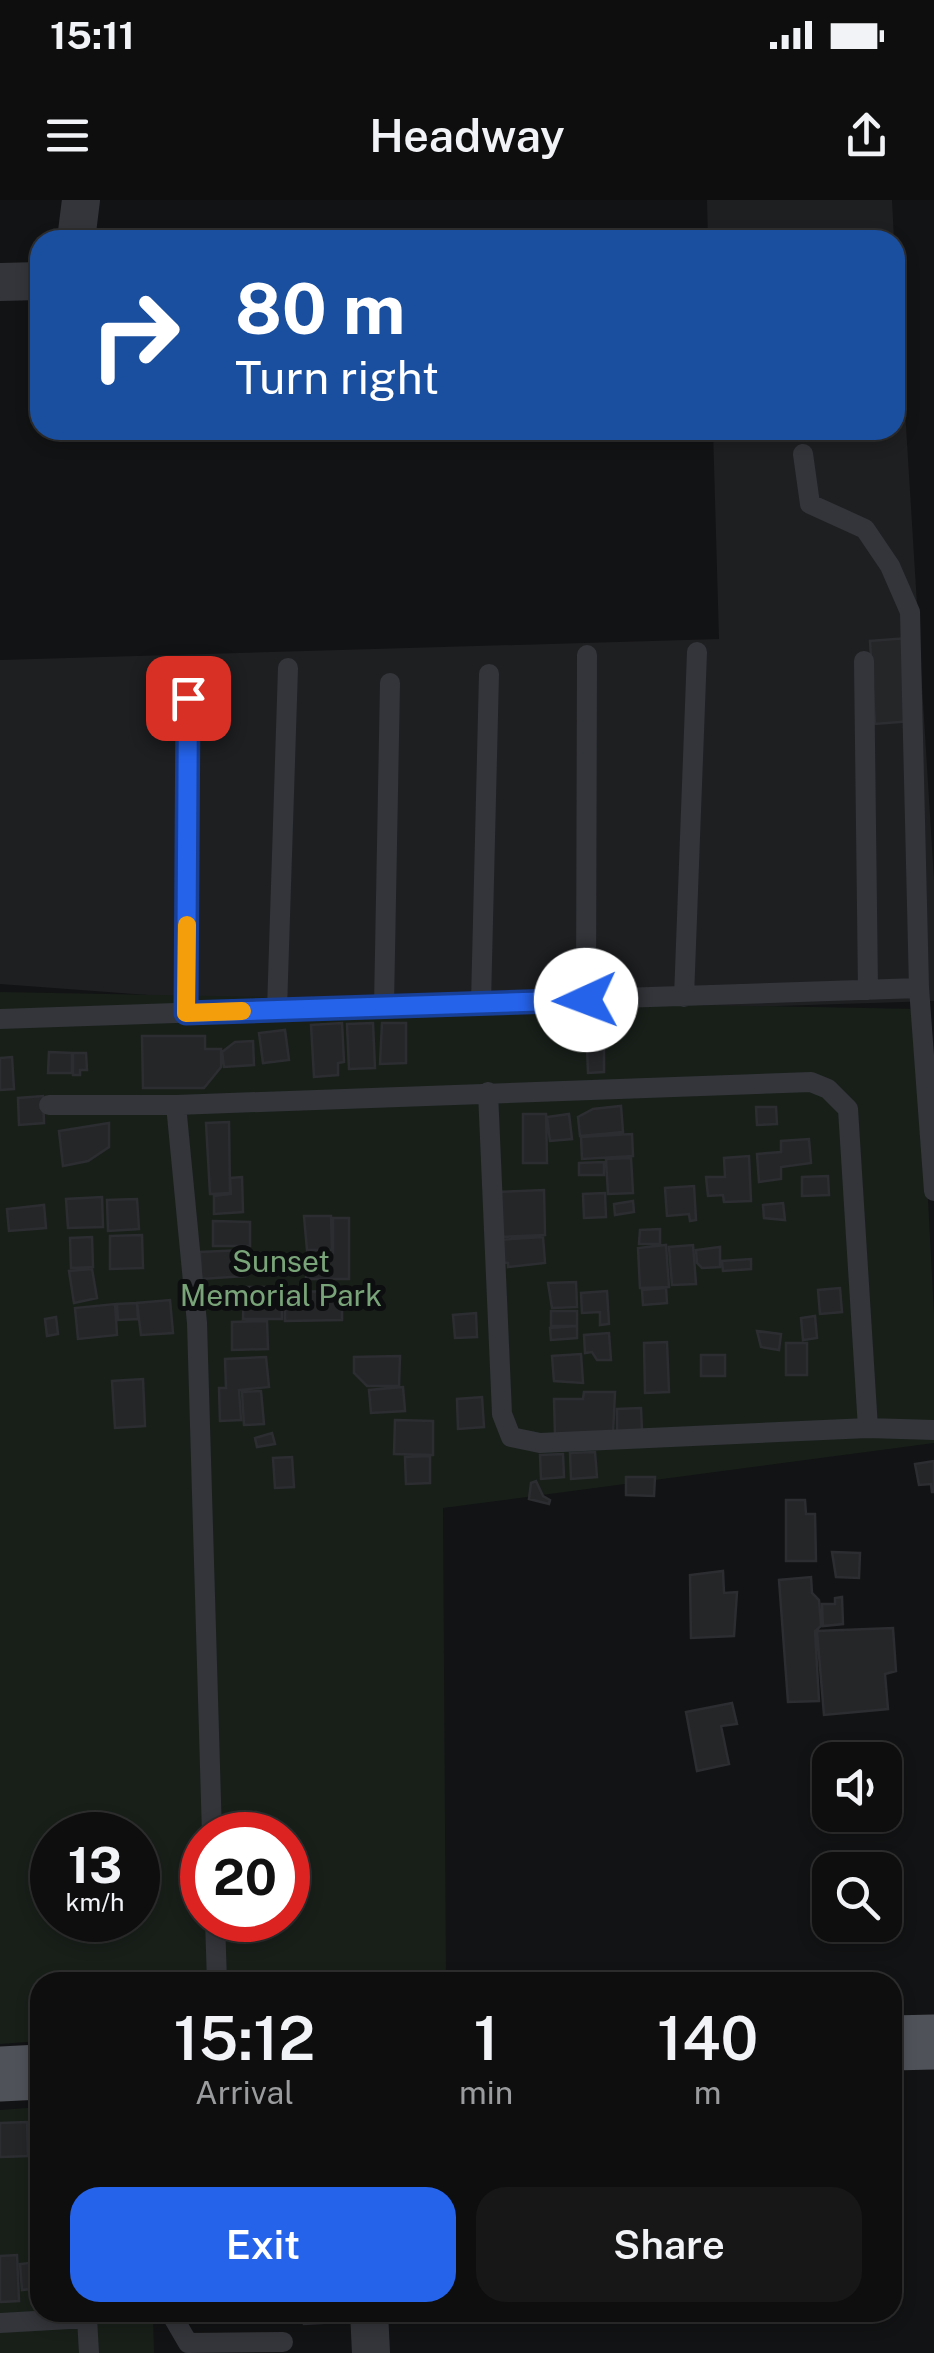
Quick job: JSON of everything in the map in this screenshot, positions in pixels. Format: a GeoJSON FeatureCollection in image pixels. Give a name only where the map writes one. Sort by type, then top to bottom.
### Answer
{"type":"FeatureCollection","features":[{"type":"Feature","properties":{"kind":"main road"},"geometry":{"type":"LineString","coordinates":[[902,2043],[934,2042]]}},
{"type":"Feature","properties":{"kind":"main road"},"geometry":{"type":"LineString","coordinates":[[0,2074],[30,2072]]}},
{"type":"Feature","properties":{"kind":"street"},"geometry":{"type":"LineString","coordinates":[[78,230],[82,200]]}},
{"type":"Feature","properties":{"kind":"street"},"geometry":{"type":"LineString","coordinates":[[0,282],[30,281]]}},
{"type":"Feature","properties":{"kind":"street"},"geometry":{"type":"LineString","coordinates":[[369,2322],[371,2353]]}},
{"type":"Feature","properties":{"kind":"lane"},"geometry":{"type":"LineString","coordinates":[[803,454],[810,504],[865,529],[890,566],[910,612],[919,988],[934,1191]]}},
{"type":"Feature","properties":{"kind":"lane"},"geometry":{"type":"LineString","coordinates":[[684,996],[697,652]]}},
{"type":"Feature","properties":{"kind":"lane"},"geometry":{"type":"LineString","coordinates":[[586,656],[586,1000]]}},
{"type":"Feature","properties":{"kind":"lane"},"geometry":{"type":"LineString","coordinates":[[864,661],[868,990]]}},
{"type":"Feature","properties":{"kind":"lane"},"geometry":{"type":"LineString","coordinates":[[277,1010],[288,668]]}},
{"type":"Feature","properties":{"kind":"lane"},"geometry":{"type":"LineString","coordinates":[[481,1003],[489,674]]}},
{"type":"Feature","properties":{"kind":"lane"},"geometry":{"type":"LineString","coordinates":[[384,1006],[390,683]]}},
{"type":"Feature","properties":{"kind":"lane"},"geometry":{"type":"LineString","coordinates":[[186,1013],[188,698]]}},
{"type":"Feature","properties":{"kind":"lane"},"geometry":{"type":"LineString","coordinates":[[0,1019],[919,988]]}},
{"type":"Feature","properties":{"kind":"lane"},"geometry":{"type":"LineString","coordinates":[[49,1105],[176,1105],[812,1082],[840,1098],[848,1110],[868,1428]]}},
{"type":"Feature","properties":{"kind":"lane"},"geometry":{"type":"LineString","coordinates":[[488,1092],[502,1414],[511,1437],[540,1443],[868,1428],[934,1430]]}},
{"type":"Feature","properties":{"kind":"lane"},"geometry":{"type":"LineString","coordinates":[[176,1105],[198,1323],[211,1812]]}},
{"type":"Feature","properties":{"kind":"lane"},"geometry":{"type":"LineString","coordinates":[[216,1942],[218,1972]]}},
{"type":"Feature","properties":{"kind":"lane"},"geometry":{"type":"LineString","coordinates":[[0,2323],[30,2321]]}},
{"type":"Feature","properties":{"kind":"lane"},"geometry":{"type":"LineString","coordinates":[[87,2322],[89,2353]]}},
{"type":"Feature","properties":{"kind":"lane"},"geometry":{"type":"LineString","coordinates":[[176,2322],[188,2342],[283,2342]]}},
{"type":"Feature","properties":{"kind":"shaded area"},"geometry":{"type":"Polygon","coordinates":[[[707,200],[892,200],[894,230],[708,230],[707,200]]]}},
{"type":"Feature","properties":{"kind":"shaded area"},"geometry":{"type":"Polygon","coordinates":[[[905,410],[934,880],[934,1001],[442,1017],[0,984],[0,660],[719,639],[713,440],[905,440],[905,410]]]}},
{"type":"Feature","properties":{"kind":"green space","name":"Sunset Memorial Park"},"geometry":{"type":"Polygon","coordinates":[[[0,992],[918,1009],[934,1314],[934,1443],[443,1508],[446,1972],[30,1972],[30,2042],[0,2044],[0,992]]]}},
{"type":"Feature","properties":{"kind":"green space"},"geometry":{"type":"Polygon","coordinates":[[[30,2108],[30,2322],[153,2322],[154,2353],[0,2353],[0,2110],[30,2108]]]}},
{"type":"Feature","properties":{"kind":"building"},"geometry":{"type":"Polygon","coordinates":[[[908,638],[911,721],[875,724],[870,641],[908,638]]]}},
{"type":"Feature","properties":{"kind":"building"},"geometry":{"type":"Polygon","coordinates":[[[342,1023],[344,1062],[338,1063],[338,1075],[314,1077],[311,1025],[342,1023]]]}},
{"type":"Feature","properties":{"kind":"building"},"geometry":{"type":"Polygon","coordinates":[[[373,1023],[375,1068],[349,1069],[347,1024],[373,1023]]]}},
{"type":"Feature","properties":{"kind":"building"},"geometry":{"type":"Polygon","coordinates":[[[382,1023],[406,1023],[406,1063],[380,1064],[382,1023]]]}},
{"type":"Feature","properties":{"kind":"building"},"geometry":{"type":"Polygon","coordinates":[[[591,1027],[603,1027],[603,1044],[591,1044],[591,1027]]]}},
{"type":"Feature","properties":{"kind":"building"},"geometry":{"type":"Polygon","coordinates":[[[285,1030],[289,1060],[263,1063],[259,1033],[285,1030]]]}},
{"type":"Feature","properties":{"kind":"building"},"geometry":{"type":"Polygon","coordinates":[[[142,1036],[205,1036],[205,1049],[221,1049],[221,1067],[204,1088],[143,1088],[142,1036]]]}},
{"type":"Feature","properties":{"kind":"building"},"geometry":{"type":"Polygon","coordinates":[[[253,1041],[254,1065],[224,1067],[222,1052],[235,1042],[253,1041]]]}},
{"type":"Feature","properties":{"kind":"building"},"geometry":{"type":"Polygon","coordinates":[[[604,1046],[604,1072],[588,1073],[587,1047],[604,1046]]]}},
{"type":"Feature","properties":{"kind":"building"},"geometry":{"type":"Polygon","coordinates":[[[49,1052],[72,1053],[72,1073],[48,1073],[49,1052]]]}},
{"type":"Feature","properties":{"kind":"building"},"geometry":{"type":"Polygon","coordinates":[[[73,1053],[86,1053],[87,1070],[80,1070],[80,1075],[73,1075],[73,1053]]]}},
{"type":"Feature","properties":{"kind":"building"},"geometry":{"type":"Polygon","coordinates":[[[12,1057],[14,1089],[0,1090],[0,1058],[12,1057]]]}},
{"type":"Feature","properties":{"kind":"building"},"geometry":{"type":"Polygon","coordinates":[[[43,1096],[44,1123],[19,1125],[18,1098],[43,1096]]]}},
{"type":"Feature","properties":{"kind":"building"},"geometry":{"type":"Polygon","coordinates":[[[621,1106],[623,1132],[580,1136],[578,1117],[593,1109],[621,1106]]]}},
{"type":"Feature","properties":{"kind":"building"},"geometry":{"type":"Polygon","coordinates":[[[756,1107],[776,1107],[777,1124],[757,1125],[756,1107]]]}},
{"type":"Feature","properties":{"kind":"building"},"geometry":{"type":"Polygon","coordinates":[[[523,1114],[546,1114],[547,1163],[523,1163],[523,1114]]]}},
{"type":"Feature","properties":{"kind":"building"},"geometry":{"type":"Polygon","coordinates":[[[569,1114],[572,1139],[550,1141],[547,1117],[569,1114]]]}},
{"type":"Feature","properties":{"kind":"building"},"geometry":{"type":"Polygon","coordinates":[[[229,1122],[230,1193],[210,1194],[206,1123],[229,1122]]]}},
{"type":"Feature","properties":{"kind":"building"},"geometry":{"type":"Polygon","coordinates":[[[109,1123],[109,1147],[88,1161],[63,1166],[59,1131],[109,1123]]]}},
{"type":"Feature","properties":{"kind":"building"},"geometry":{"type":"Polygon","coordinates":[[[632,1134],[633,1156],[582,1159],[581,1137],[632,1134]]]}},
{"type":"Feature","properties":{"kind":"building"},"geometry":{"type":"Polygon","coordinates":[[[809,1139],[811,1163],[781,1167],[781,1179],[759,1182],[757,1154],[781,1152],[781,1141],[809,1139]]]}},
{"type":"Feature","properties":{"kind":"building"},"geometry":{"type":"Polygon","coordinates":[[[749,1156],[751,1201],[724,1202],[723,1195],[708,1196],[706,1177],[725,1177],[724,1158],[749,1156]]]}},
{"type":"Feature","properties":{"kind":"building"},"geometry":{"type":"Polygon","coordinates":[[[631,1158],[633,1193],[608,1194],[606,1159],[631,1158]]]}},
{"type":"Feature","properties":{"kind":"building"},"geometry":{"type":"Polygon","coordinates":[[[604,1162],[604,1175],[579,1175],[579,1163],[604,1162]]]}},
{"type":"Feature","properties":{"kind":"building"},"geometry":{"type":"Polygon","coordinates":[[[828,1176],[829,1195],[802,1196],[802,1177],[828,1176]]]}},
{"type":"Feature","properties":{"kind":"building"},"geometry":{"type":"Polygon","coordinates":[[[242,1177],[243,1212],[214,1214],[214,1196],[231,1194],[230,1178],[242,1177]]]}},
{"type":"Feature","properties":{"kind":"building"},"geometry":{"type":"Polygon","coordinates":[[[694,1186],[696,1220],[690,1221],[689,1214],[667,1216],[665,1188],[694,1186]]]}},
{"type":"Feature","properties":{"kind":"building"},"geometry":{"type":"Polygon","coordinates":[[[544,1190],[545,1235],[498,1237],[496,1192],[544,1190]]]}},
{"type":"Feature","properties":{"kind":"building"},"geometry":{"type":"Polygon","coordinates":[[[605,1193],[606,1217],[584,1218],[583,1194],[605,1193]]]}},
{"type":"Feature","properties":{"kind":"building"},"geometry":{"type":"Polygon","coordinates":[[[102,1197],[103,1227],[68,1228],[66,1199],[102,1197]]]}},
{"type":"Feature","properties":{"kind":"building"},"geometry":{"type":"Polygon","coordinates":[[[137,1199],[139,1229],[108,1231],[107,1200],[137,1199]]]}},
{"type":"Feature","properties":{"kind":"building"},"geometry":{"type":"Polygon","coordinates":[[[633,1201],[634,1212],[615,1215],[614,1204],[633,1201]]]}},
{"type":"Feature","properties":{"kind":"building"},"geometry":{"type":"Polygon","coordinates":[[[783,1203],[785,1220],[764,1218],[763,1205],[783,1203]]]}},
{"type":"Feature","properties":{"kind":"building"},"geometry":{"type":"Polygon","coordinates":[[[44,1205],[46,1228],[9,1231],[7,1209],[44,1205]]]}},
{"type":"Feature","properties":{"kind":"building"},"geometry":{"type":"Polygon","coordinates":[[[304,1216],[331,1216],[332,1250],[307,1250],[304,1216]]]}},
{"type":"Feature","properties":{"kind":"building"},"geometry":{"type":"Polygon","coordinates":[[[333,1218],[349,1218],[349,1279],[306,1279],[307,1253],[333,1253],[333,1218]]]}},
{"type":"Feature","properties":{"kind":"building"},"geometry":{"type":"Polygon","coordinates":[[[213,1221],[250,1222],[250,1246],[213,1246],[213,1221]]]}},
{"type":"Feature","properties":{"kind":"building"},"geometry":{"type":"Polygon","coordinates":[[[660,1229],[660,1244],[639,1244],[640,1230],[660,1229]]]}},
{"type":"Feature","properties":{"kind":"building"},"geometry":{"type":"Polygon","coordinates":[[[142,1235],[143,1268],[110,1269],[110,1236],[142,1235]]]}},
{"type":"Feature","properties":{"kind":"building"},"geometry":{"type":"Polygon","coordinates":[[[92,1237],[93,1267],[71,1268],[70,1238],[92,1237]]]}},
{"type":"Feature","properties":{"kind":"building"},"geometry":{"type":"Polygon","coordinates":[[[543,1237],[545,1263],[508,1267],[508,1263],[498,1262],[497,1240],[543,1237]]]}},
{"type":"Feature","properties":{"kind":"building"},"geometry":{"type":"Polygon","coordinates":[[[666,1245],[669,1287],[640,1288],[638,1248],[666,1245]]]}},
{"type":"Feature","properties":{"kind":"building"},"geometry":{"type":"Polygon","coordinates":[[[693,1245],[696,1284],[672,1285],[669,1247],[693,1245]]]}},
{"type":"Feature","properties":{"kind":"building"},"geometry":{"type":"Polygon","coordinates":[[[720,1247],[720,1267],[702,1268],[697,1263],[696,1250],[720,1247]]]}},
{"type":"Feature","properties":{"kind":"building"},"geometry":{"type":"Polygon","coordinates":[[[244,1250],[245,1276],[201,1279],[200,1252],[244,1250]]]}},
{"type":"Feature","properties":{"kind":"building"},"geometry":{"type":"Polygon","coordinates":[[[751,1259],[751,1269],[723,1271],[722,1261],[751,1259]]]}},
{"type":"Feature","properties":{"kind":"building"},"geometry":{"type":"Polygon","coordinates":[[[92,1269],[97,1298],[74,1303],[69,1271],[92,1269]]]}},
{"type":"Feature","properties":{"kind":"building"},"geometry":{"type":"Polygon","coordinates":[[[576,1282],[577,1307],[552,1308],[548,1283],[576,1282]]]}},
{"type":"Feature","properties":{"kind":"building"},"geometry":{"type":"Polygon","coordinates":[[[244,1287],[282,1287],[282,1319],[243,1319],[244,1287]]]}},
{"type":"Feature","properties":{"kind":"building"},"geometry":{"type":"Polygon","coordinates":[[[666,1288],[667,1303],[643,1305],[642,1290],[666,1288]]]}},
{"type":"Feature","properties":{"kind":"building"},"geometry":{"type":"Polygon","coordinates":[[[840,1288],[842,1312],[820,1314],[818,1290],[840,1288]]]}},
{"type":"Feature","properties":{"kind":"building"},"geometry":{"type":"Polygon","coordinates":[[[342,1291],[342,1320],[285,1321],[285,1292],[342,1291]]]}},
{"type":"Feature","properties":{"kind":"building"},"geometry":{"type":"Polygon","coordinates":[[[607,1291],[609,1324],[600,1325],[600,1312],[582,1313],[581,1293],[607,1291]]]}},
{"type":"Feature","properties":{"kind":"building"},"geometry":{"type":"Polygon","coordinates":[[[170,1300],[173,1333],[141,1335],[137,1303],[170,1300]]]}},
{"type":"Feature","properties":{"kind":"building"},"geometry":{"type":"Polygon","coordinates":[[[137,1303],[138,1319],[118,1320],[117,1304],[137,1303]]]}},
{"type":"Feature","properties":{"kind":"building"},"geometry":{"type":"Polygon","coordinates":[[[115,1304],[117,1335],[78,1339],[75,1308],[115,1304]]]}},
{"type":"Feature","properties":{"kind":"building"},"geometry":{"type":"Polygon","coordinates":[[[551,1311],[577,1311],[577,1326],[551,1326],[551,1311]]]}},
{"type":"Feature","properties":{"kind":"building"},"geometry":{"type":"Polygon","coordinates":[[[476,1313],[477,1337],[455,1338],[453,1315],[476,1313]]]}},
{"type":"Feature","properties":{"kind":"building"},"geometry":{"type":"Polygon","coordinates":[[[815,1316],[817,1338],[803,1340],[801,1318],[815,1316]]]}},
{"type":"Feature","properties":{"kind":"building"},"geometry":{"type":"Polygon","coordinates":[[[56,1317],[58,1334],[47,1336],[45,1319],[56,1317]]]}},
{"type":"Feature","properties":{"kind":"building"},"geometry":{"type":"Polygon","coordinates":[[[267,1321],[268,1349],[232,1350],[232,1322],[267,1321]]]}},
{"type":"Feature","properties":{"kind":"building"},"geometry":{"type":"Polygon","coordinates":[[[577,1326],[577,1338],[551,1340],[550,1328],[577,1326]]]}},
{"type":"Feature","properties":{"kind":"building"},"geometry":{"type":"Polygon","coordinates":[[[757,1331],[781,1334],[779,1350],[761,1347],[757,1331]]]}},
{"type":"Feature","properties":{"kind":"building"},"geometry":{"type":"Polygon","coordinates":[[[609,1333],[611,1360],[597,1360],[592,1352],[585,1353],[584,1335],[609,1333]]]}},
{"type":"Feature","properties":{"kind":"building"},"geometry":{"type":"Polygon","coordinates":[[[667,1342],[669,1392],[645,1393],[644,1343],[667,1342]]]}},
{"type":"Feature","properties":{"kind":"building"},"geometry":{"type":"Polygon","coordinates":[[[786,1343],[807,1343],[807,1375],[786,1375],[786,1343]]]}},
{"type":"Feature","properties":{"kind":"building"},"geometry":{"type":"Polygon","coordinates":[[[581,1354],[583,1383],[554,1381],[552,1356],[581,1354]]]}},
{"type":"Feature","properties":{"kind":"building"},"geometry":{"type":"Polygon","coordinates":[[[701,1355],[725,1355],[725,1376],[701,1376],[701,1355]]]}},
{"type":"Feature","properties":{"kind":"building"},"geometry":{"type":"Polygon","coordinates":[[[400,1356],[399,1386],[367,1386],[354,1373],[354,1357],[400,1356]]]}},
{"type":"Feature","properties":{"kind":"building"},"geometry":{"type":"Polygon","coordinates":[[[266,1357],[269,1387],[239,1390],[241,1420],[220,1421],[219,1388],[226,1388],[225,1359],[266,1357]]]}},
{"type":"Feature","properties":{"kind":"building"},"geometry":{"type":"Polygon","coordinates":[[[143,1379],[145,1426],[115,1428],[112,1381],[143,1379]]]}},
{"type":"Feature","properties":{"kind":"building"},"geometry":{"type":"Polygon","coordinates":[[[403,1387],[405,1411],[371,1413],[369,1390],[403,1387]]]}},
{"type":"Feature","properties":{"kind":"building"},"geometry":{"type":"Polygon","coordinates":[[[261,1391],[264,1424],[244,1425],[242,1392],[261,1391]]]}},
{"type":"Feature","properties":{"kind":"building"},"geometry":{"type":"Polygon","coordinates":[[[584,1392],[615,1392],[613,1434],[555,1435],[554,1399],[583,1399],[584,1392]]]}},
{"type":"Feature","properties":{"kind":"building"},"geometry":{"type":"Polygon","coordinates":[[[482,1397],[484,1427],[458,1429],[457,1399],[482,1397]]]}},
{"type":"Feature","properties":{"kind":"building"},"geometry":{"type":"Polygon","coordinates":[[[641,1408],[642,1431],[617,1432],[617,1409],[641,1408]]]}},
{"type":"Feature","properties":{"kind":"building"},"geometry":{"type":"Polygon","coordinates":[[[395,1420],[433,1421],[433,1455],[394,1454],[395,1420]]]}},
{"type":"Feature","properties":{"kind":"building"},"geometry":{"type":"Polygon","coordinates":[[[272,1433],[275,1444],[257,1447],[255,1438],[272,1433]]]}},
{"type":"Feature","properties":{"kind":"building"},"geometry":{"type":"Polygon","coordinates":[[[595,1452],[597,1477],[571,1479],[570,1453],[595,1452]]]}},
{"type":"Feature","properties":{"kind":"building"},"geometry":{"type":"Polygon","coordinates":[[[563,1454],[564,1477],[541,1479],[540,1455],[563,1454]]]}},
{"type":"Feature","properties":{"kind":"building"},"geometry":{"type":"Polygon","coordinates":[[[430,1456],[430,1483],[406,1484],[405,1457],[430,1456]]]}},
{"type":"Feature","properties":{"kind":"building"},"geometry":{"type":"Polygon","coordinates":[[[292,1457],[294,1487],[275,1488],[273,1458],[292,1457]]]}},
{"type":"Feature","properties":{"kind":"building"},"geometry":{"type":"Polygon","coordinates":[[[934,1461],[932,1492],[931,1484],[919,1485],[915,1464],[934,1461]]]}},
{"type":"Feature","properties":{"kind":"building"},"geometry":{"type":"Polygon","coordinates":[[[626,1477],[655,1477],[654,1496],[626,1495],[626,1477]]]}},
{"type":"Feature","properties":{"kind":"building"},"geometry":{"type":"Polygon","coordinates":[[[536,1481],[549,1504],[529,1499],[531,1483],[536,1481]]]}},
{"type":"Feature","properties":{"kind":"building"},"geometry":{"type":"Polygon","coordinates":[[[786,1500],[805,1500],[806,1514],[815,1514],[816,1561],[786,1561],[786,1500]]]}},
{"type":"Feature","properties":{"kind":"building"},"geometry":{"type":"Polygon","coordinates":[[[832,1552],[860,1553],[859,1578],[836,1577],[832,1552]]]}},
{"type":"Feature","properties":{"kind":"building"},"geometry":{"type":"Polygon","coordinates":[[[723,1571],[724,1593],[737,1592],[734,1636],[691,1638],[690,1575],[723,1571]]]}},
{"type":"Feature","properties":{"kind":"building"},"geometry":{"type":"Polygon","coordinates":[[[811,1577],[812,1593],[819,1600],[821,1626],[815,1631],[819,1701],[788,1702],[779,1580],[811,1577]]]}},
{"type":"Feature","properties":{"kind":"building"},"geometry":{"type":"Polygon","coordinates":[[[842,1597],[843,1624],[823,1626],[822,1604],[835,1604],[835,1598],[842,1597]]]}},
{"type":"Feature","properties":{"kind":"building"},"geometry":{"type":"Polygon","coordinates":[[[893,1628],[896,1671],[885,1674],[888,1709],[824,1715],[817,1631],[893,1628]]]}},
{"type":"Feature","properties":{"kind":"building"},"geometry":{"type":"Polygon","coordinates":[[[732,1703],[737,1724],[721,1726],[729,1764],[697,1771],[686,1712],[732,1703]]]}},
{"type":"Feature","properties":{"kind":"building"},"geometry":{"type":"Polygon","coordinates":[[[27,2122],[28,2156],[0,2157],[0,2123],[27,2122]]]}},
{"type":"Feature","properties":{"kind":"building"},"geometry":{"type":"Polygon","coordinates":[[[17,2255],[19,2301],[0,2302],[0,2256],[17,2255]]]}},
{"type":"Feature","properties":{"kind":"building"},"geometry":{"type":"Polygon","coordinates":[[[30,2263],[30,2289],[22,2290],[20,2264],[30,2263]]]}},
{"type":"Feature","properties":{"kind":"slow traffic"},"geometry":{"type":"LineString","coordinates":[[187,925],[186,1013],[242,1011]]}},
{"type":"Feature","properties":{"kind":"route"},"geometry":{"type":"LineString","coordinates":[[188,698],[186,1013],[586,1000]]}}]}
